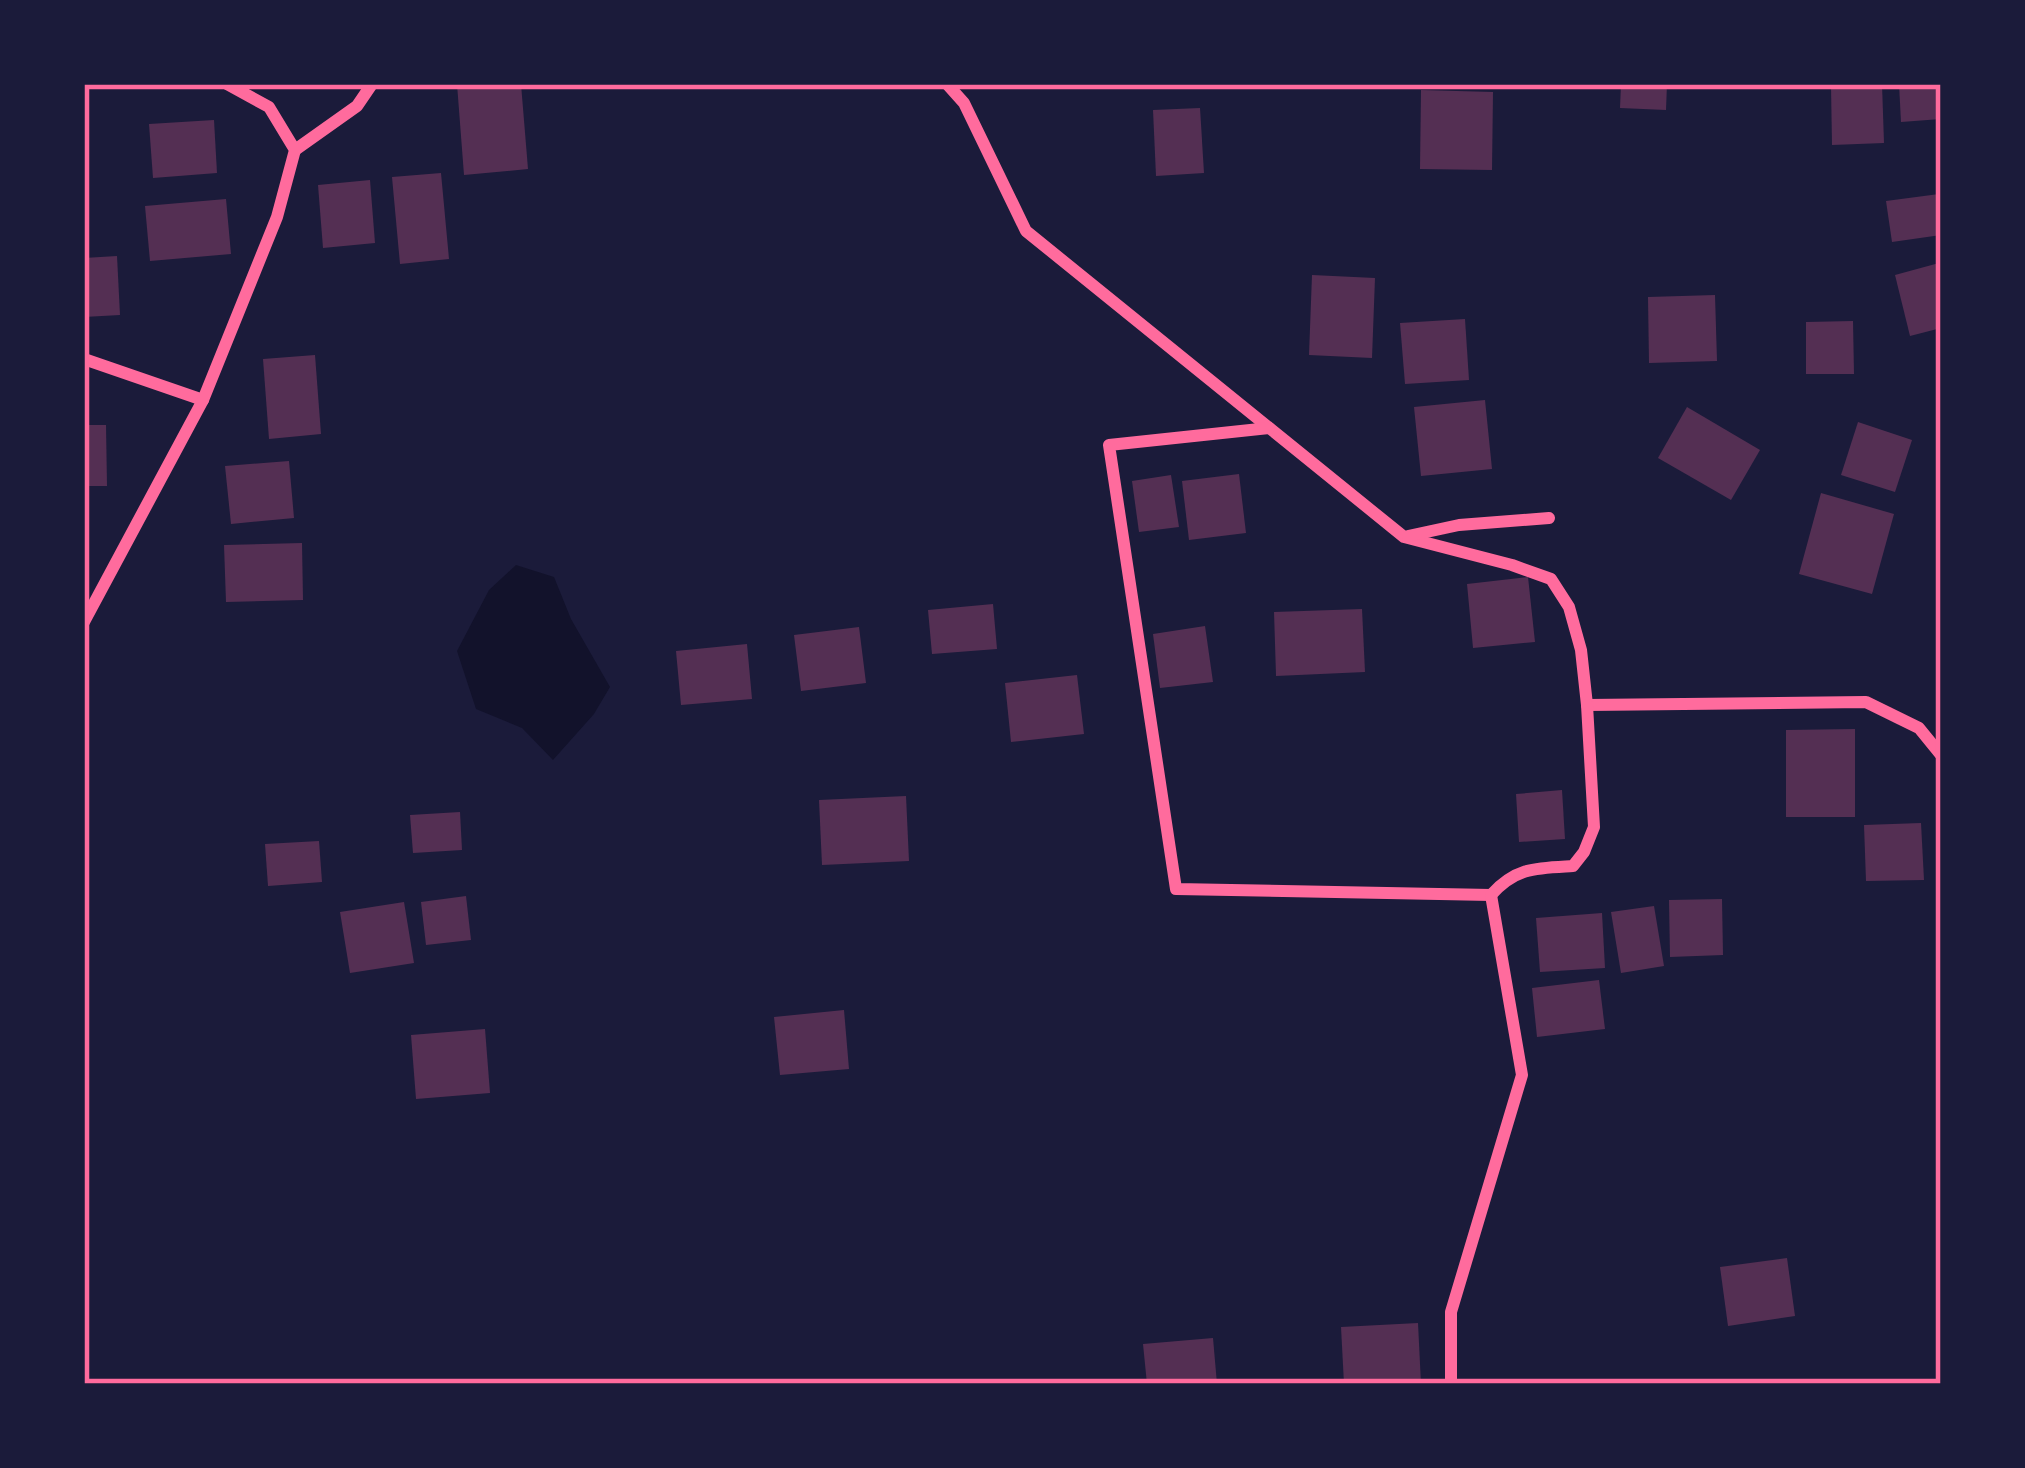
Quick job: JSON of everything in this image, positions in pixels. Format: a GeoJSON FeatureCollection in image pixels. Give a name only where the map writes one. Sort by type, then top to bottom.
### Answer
{"type":"FeatureCollection","features":[{"type":"Feature","properties":{"kind":"street"},"geometry":{"type":"LineString","coordinates":[[227,84],[269,107],[295,150]]}},
{"type":"Feature","properties":{"kind":"street"},"geometry":{"type":"LineString","coordinates":[[84,622],[203,400],[278,217],[295,150],[357,106],[372,84]]}},
{"type":"Feature","properties":{"kind":"street"},"geometry":{"type":"LineString","coordinates":[[947,84],[964,103],[1026,232],[1403,537],[1551,579],[1570,607],[1587,704],[1594,827],[1573,866],[1532,868],[1504,880],[1491,895]]}},
{"type":"Feature","properties":{"kind":"street"},"geometry":{"type":"LineString","coordinates":[[84,359],[203,400]]}},
{"type":"Feature","properties":{"kind":"street"},"geometry":{"type":"LineString","coordinates":[[1270,428],[1109,445],[1176,889],[1491,895]]}},
{"type":"Feature","properties":{"kind":"street"},"geometry":{"type":"LineString","coordinates":[[1403,537],[1460,525],[1549,518]]}},
{"type":"Feature","properties":{"kind":"street"},"geometry":{"type":"LineString","coordinates":[[1436,545],[1460,525]]}},
{"type":"Feature","properties":{"kind":"street"},"geometry":{"type":"LineString","coordinates":[[1587,704],[1866,702],[1919,728],[1941,755]]}},
{"type":"Feature","properties":{"kind":"street"},"geometry":{"type":"LineString","coordinates":[[1451,1384],[1451,1312],[1522,1075],[1491,895]]}},
{"type":"Feature","properties":{"kind":"shaded area"},"geometry":{"type":"Polygon","coordinates":[[[516,565],[554,577],[571,619],[610,687],[594,714],[553,760],[522,728],[476,709],[457,651],[489,590],[516,565]]]}},
{"type":"Feature","properties":{"kind":"building"},"geometry":{"type":"Polygon","coordinates":[[[457,84],[521,84],[528,169],[464,175],[457,84]]]}},
{"type":"Feature","properties":{"kind":"building"},"geometry":{"type":"Polygon","coordinates":[[[1621,84],[1667,84],[1666,110],[1620,108],[1621,84]]]}},
{"type":"Feature","properties":{"kind":"building"},"geometry":{"type":"Polygon","coordinates":[[[1882,84],[1884,143],[1832,145],[1831,86],[1882,84]]]}},
{"type":"Feature","properties":{"kind":"building"},"geometry":{"type":"Polygon","coordinates":[[[1899,84],[1941,84],[1941,119],[1901,122],[1899,84]]]}},
{"type":"Feature","properties":{"kind":"building"},"geometry":{"type":"Polygon","coordinates":[[[1421,90],[1493,92],[1492,170],[1420,169],[1421,90]]]}},
{"type":"Feature","properties":{"kind":"building"},"geometry":{"type":"Polygon","coordinates":[[[1200,108],[1204,173],[1156,176],[1153,110],[1200,108]]]}},
{"type":"Feature","properties":{"kind":"building"},"geometry":{"type":"Polygon","coordinates":[[[214,120],[217,173],[153,178],[149,124],[214,120]]]}},
{"type":"Feature","properties":{"kind":"building"},"geometry":{"type":"Polygon","coordinates":[[[441,173],[449,259],[400,264],[392,177],[441,173]]]}},
{"type":"Feature","properties":{"kind":"building"},"geometry":{"type":"Polygon","coordinates":[[[370,180],[375,243],[323,248],[318,185],[370,180]]]}},
{"type":"Feature","properties":{"kind":"building"},"geometry":{"type":"Polygon","coordinates":[[[1939,194],[1941,235],[1892,242],[1886,201],[1939,194]]]}},
{"type":"Feature","properties":{"kind":"building"},"geometry":{"type":"Polygon","coordinates":[[[226,199],[231,254],[150,261],[145,206],[226,199]]]}},
{"type":"Feature","properties":{"kind":"building"},"geometry":{"type":"Polygon","coordinates":[[[117,256],[120,315],[84,317],[84,258],[117,256]]]}},
{"type":"Feature","properties":{"kind":"building"},"geometry":{"type":"Polygon","coordinates":[[[1939,263],[1941,328],[1910,336],[1895,275],[1939,263]]]}},
{"type":"Feature","properties":{"kind":"building"},"geometry":{"type":"Polygon","coordinates":[[[1312,275],[1375,278],[1372,358],[1309,355],[1312,275]]]}},
{"type":"Feature","properties":{"kind":"building"},"geometry":{"type":"Polygon","coordinates":[[[1715,295],[1717,361],[1649,363],[1648,297],[1715,295]]]}},
{"type":"Feature","properties":{"kind":"building"},"geometry":{"type":"Polygon","coordinates":[[[1465,319],[1469,380],[1405,384],[1400,323],[1465,319]]]}},
{"type":"Feature","properties":{"kind":"building"},"geometry":{"type":"Polygon","coordinates":[[[1853,321],[1854,374],[1806,374],[1806,322],[1853,321]]]}},
{"type":"Feature","properties":{"kind":"building"},"geometry":{"type":"Polygon","coordinates":[[[315,355],[321,434],[269,439],[263,359],[315,355]]]}},
{"type":"Feature","properties":{"kind":"building"},"geometry":{"type":"Polygon","coordinates":[[[1485,400],[1492,469],[1421,476],[1414,407],[1485,400]]]}},
{"type":"Feature","properties":{"kind":"building"},"geometry":{"type":"Polygon","coordinates":[[[1687,407],[1760,450],[1731,500],[1658,458],[1687,407]]]}},
{"type":"Feature","properties":{"kind":"building"},"geometry":{"type":"Polygon","coordinates":[[[1858,422],[1912,440],[1895,492],[1841,475],[1858,422]]]}},
{"type":"Feature","properties":{"kind":"building"},"geometry":{"type":"Polygon","coordinates":[[[84,425],[106,425],[107,486],[84,486],[84,425]]]}},
{"type":"Feature","properties":{"kind":"building"},"geometry":{"type":"Polygon","coordinates":[[[289,461],[294,518],[231,524],[225,466],[289,461]]]}},
{"type":"Feature","properties":{"kind":"building"},"geometry":{"type":"Polygon","coordinates":[[[1239,474],[1246,533],[1189,540],[1182,481],[1239,474]]]}},
{"type":"Feature","properties":{"kind":"building"},"geometry":{"type":"Polygon","coordinates":[[[1171,475],[1179,527],[1139,532],[1132,481],[1171,475]]]}},
{"type":"Feature","properties":{"kind":"building"},"geometry":{"type":"Polygon","coordinates":[[[1821,493],[1894,514],[1872,594],[1799,574],[1821,493]]]}},
{"type":"Feature","properties":{"kind":"building"},"geometry":{"type":"Polygon","coordinates":[[[302,543],[303,600],[226,602],[224,545],[302,543]]]}},
{"type":"Feature","properties":{"kind":"building"},"geometry":{"type":"Polygon","coordinates":[[[1528,577],[1535,642],[1473,648],[1467,584],[1528,577]]]}},
{"type":"Feature","properties":{"kind":"building"},"geometry":{"type":"Polygon","coordinates":[[[993,604],[997,649],[932,654],[928,610],[993,604]]]}},
{"type":"Feature","properties":{"kind":"building"},"geometry":{"type":"Polygon","coordinates":[[[1362,609],[1365,672],[1276,676],[1274,612],[1362,609]]]}},
{"type":"Feature","properties":{"kind":"building"},"geometry":{"type":"Polygon","coordinates":[[[1205,626],[1213,682],[1160,688],[1153,634],[1205,626]]]}},
{"type":"Feature","properties":{"kind":"building"},"geometry":{"type":"Polygon","coordinates":[[[859,627],[866,683],[801,691],[794,635],[859,627]]]}},
{"type":"Feature","properties":{"kind":"building"},"geometry":{"type":"Polygon","coordinates":[[[747,644],[752,699],[681,705],[676,651],[747,644]]]}},
{"type":"Feature","properties":{"kind":"building"},"geometry":{"type":"Polygon","coordinates":[[[1077,675],[1084,734],[1011,742],[1005,683],[1077,675]]]}},
{"type":"Feature","properties":{"kind":"building"},"geometry":{"type":"Polygon","coordinates":[[[1855,729],[1855,817],[1786,817],[1786,730],[1855,729]]]}},
{"type":"Feature","properties":{"kind":"building"},"geometry":{"type":"Polygon","coordinates":[[[1562,790],[1565,839],[1519,842],[1516,794],[1562,790]]]}},
{"type":"Feature","properties":{"kind":"building"},"geometry":{"type":"Polygon","coordinates":[[[906,796],[909,861],[822,865],[819,800],[906,796]]]}},
{"type":"Feature","properties":{"kind":"building"},"geometry":{"type":"Polygon","coordinates":[[[460,812],[462,850],[413,853],[410,815],[460,812]]]}},
{"type":"Feature","properties":{"kind":"building"},"geometry":{"type":"Polygon","coordinates":[[[1921,823],[1924,880],[1866,881],[1864,825],[1921,823]]]}},
{"type":"Feature","properties":{"kind":"building"},"geometry":{"type":"Polygon","coordinates":[[[319,841],[322,882],[268,886],[265,844],[319,841]]]}},
{"type":"Feature","properties":{"kind":"building"},"geometry":{"type":"Polygon","coordinates":[[[466,896],[471,940],[426,945],[421,902],[466,896]]]}},
{"type":"Feature","properties":{"kind":"building"},"geometry":{"type":"Polygon","coordinates":[[[1722,899],[1723,955],[1670,957],[1669,900],[1722,899]]]}},
{"type":"Feature","properties":{"kind":"building"},"geometry":{"type":"Polygon","coordinates":[[[404,902],[414,963],[350,973],[340,912],[404,902]]]}},
{"type":"Feature","properties":{"kind":"building"},"geometry":{"type":"Polygon","coordinates":[[[1654,906],[1664,966],[1621,973],[1611,912],[1654,906]]]}},
{"type":"Feature","properties":{"kind":"building"},"geometry":{"type":"Polygon","coordinates":[[[1602,913],[1605,968],[1540,972],[1536,918],[1602,913]]]}},
{"type":"Feature","properties":{"kind":"building"},"geometry":{"type":"Polygon","coordinates":[[[1599,980],[1605,1029],[1537,1037],[1532,988],[1599,980]]]}},
{"type":"Feature","properties":{"kind":"building"},"geometry":{"type":"Polygon","coordinates":[[[844,1010],[849,1069],[780,1075],[774,1017],[844,1010]]]}},
{"type":"Feature","properties":{"kind":"building"},"geometry":{"type":"Polygon","coordinates":[[[485,1029],[490,1093],[416,1099],[411,1035],[485,1029]]]}},
{"type":"Feature","properties":{"kind":"building"},"geometry":{"type":"Polygon","coordinates":[[[1787,1258],[1795,1316],[1728,1326],[1720,1267],[1787,1258]]]}},
{"type":"Feature","properties":{"kind":"building"},"geometry":{"type":"Polygon","coordinates":[[[1418,1323],[1421,1384],[1344,1384],[1341,1327],[1418,1323]]]}},
{"type":"Feature","properties":{"kind":"building"},"geometry":{"type":"Polygon","coordinates":[[[1213,1338],[1217,1384],[1147,1384],[1143,1344],[1213,1338]]]}}]}
